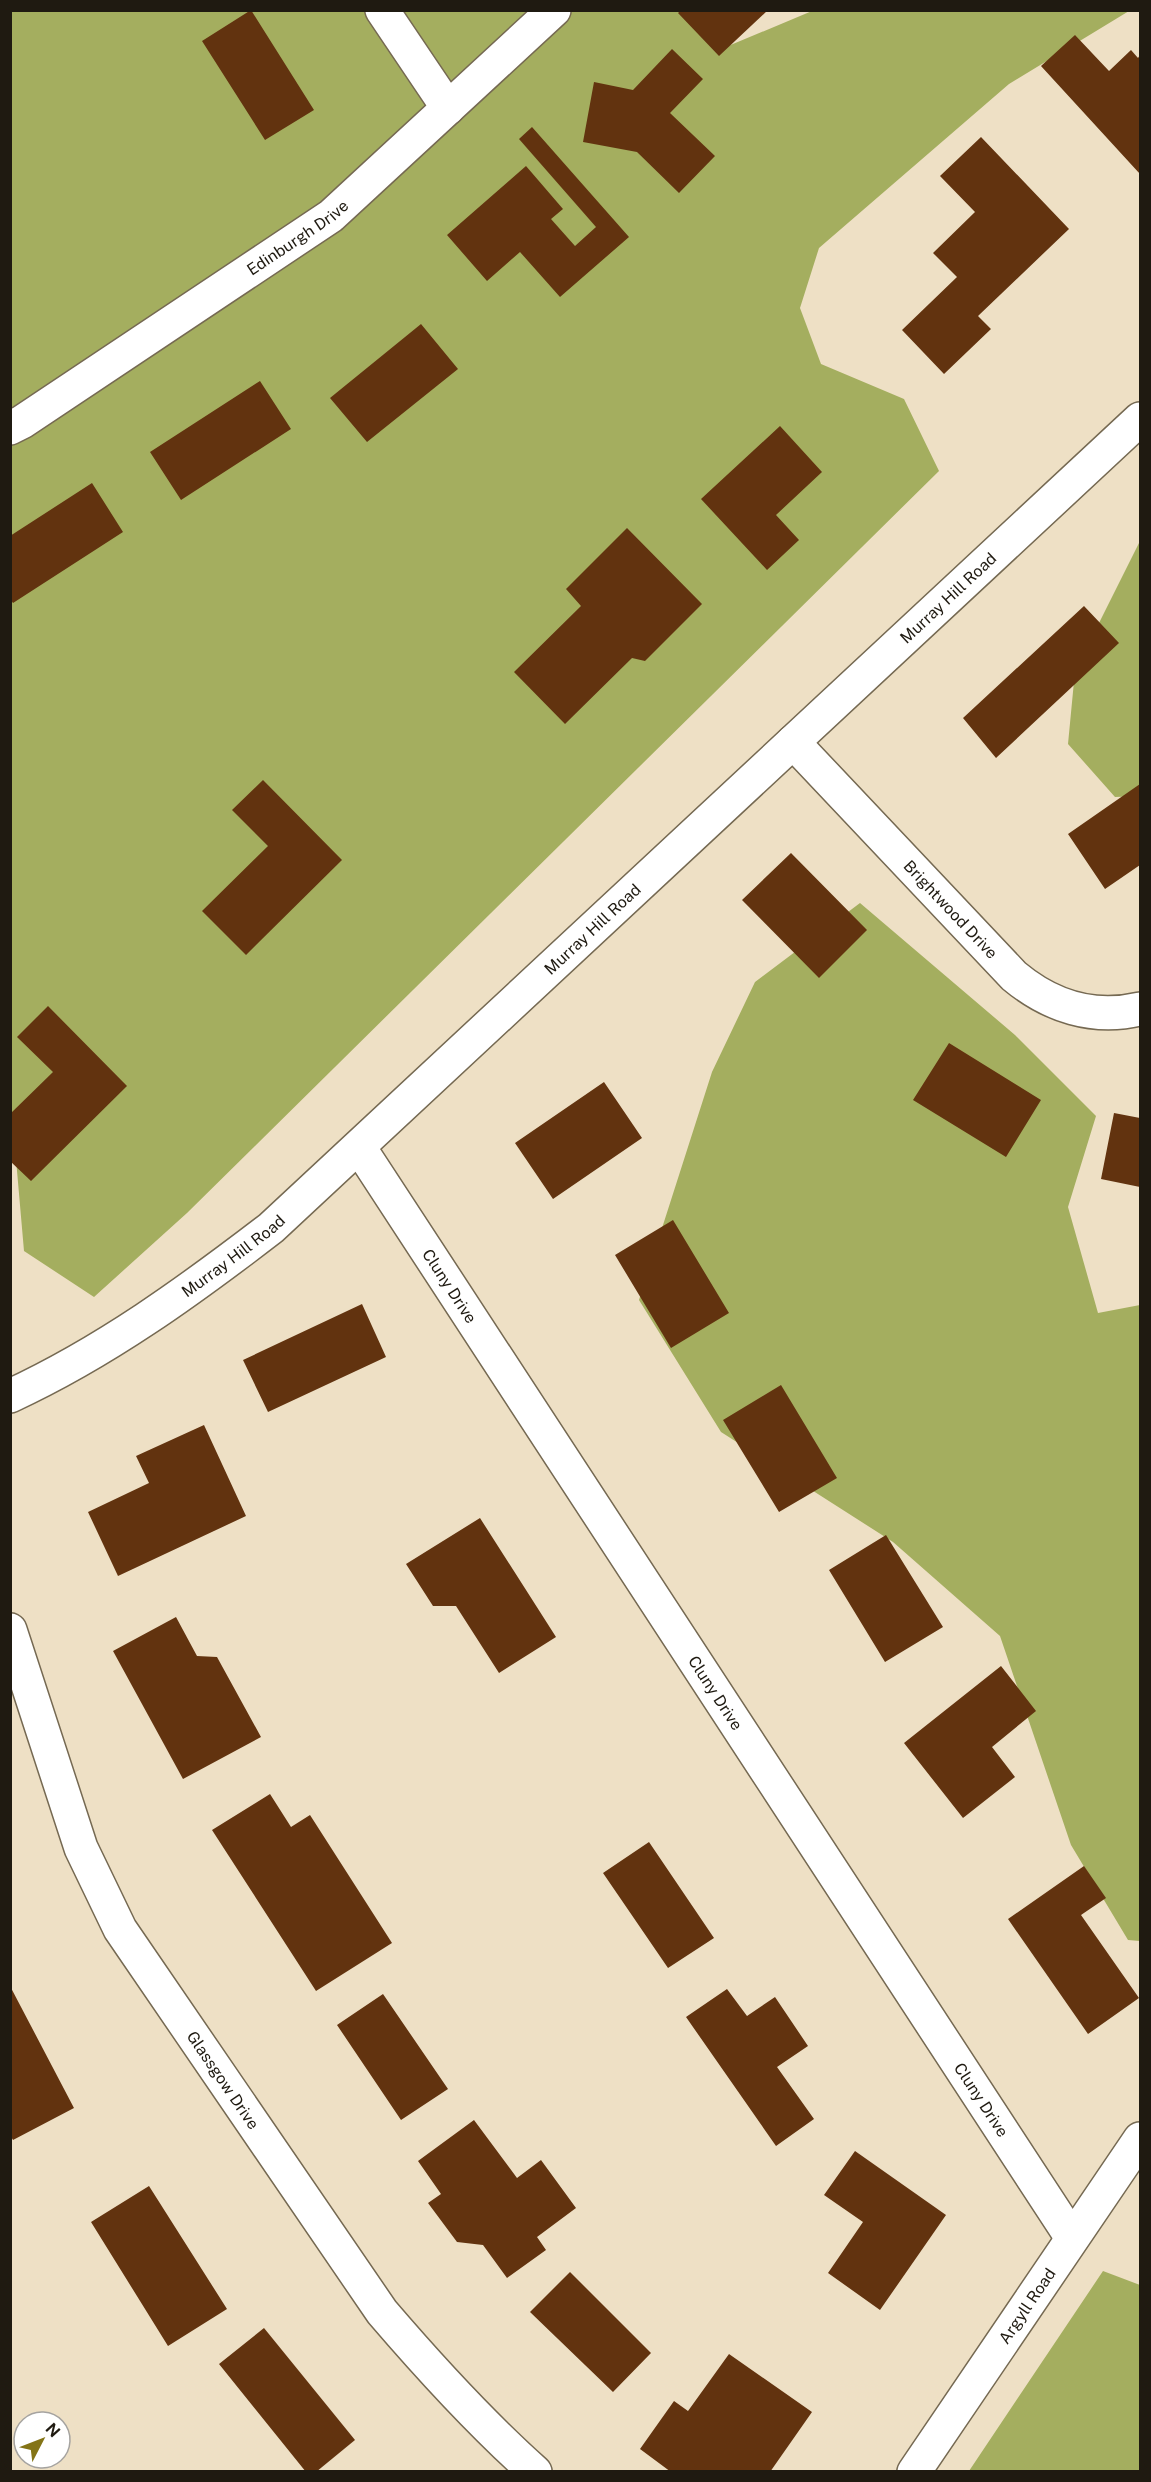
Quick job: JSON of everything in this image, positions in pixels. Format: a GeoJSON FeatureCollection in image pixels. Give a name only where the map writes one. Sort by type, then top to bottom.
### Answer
{"type":"FeatureCollection","features":[{"type":"Feature","properties":{"kind":"street"},"geometry":{"type":"LineString","coordinates":[[381,10],[448,108]]}},
{"type":"Feature","properties":{"kind":"street","name":"Edinburgh Drive"},"geometry":{"type":"LineString","coordinates":[[10,428],[331,216],[554,10]]}},
{"type":"Feature","properties":{"kind":"street","name":"Murray Hill Road"},"geometry":{"type":"LineString","coordinates":[[10,1395],[104,1346],[190,1290],[271,1228],[1140,419]]}},
{"type":"Feature","properties":{"kind":"street","name":"Brightwood Drive"},"geometry":{"type":"LineString","coordinates":[[793,742],[1014,976],[1033,992],[1081,1011],[1106,1014],[1140,1009]]}},
{"type":"Feature","properties":{"kind":"street","name":"Cluny Drive"},"geometry":{"type":"LineString","coordinates":[[359,1147],[1072,2238]]}},
{"type":"Feature","properties":{"kind":"street","name":"Glassgow Drive"},"geometry":{"type":"LineString","coordinates":[[10,1630],[81,1848],[120,1929],[382,2312],[431,2370],[503,2444],[535,2472]]}},
{"type":"Feature","properties":{"kind":"street","name":"Argyll Road"},"geometry":{"type":"LineString","coordinates":[[914,2472],[1140,2139]]}},
{"type":"Feature","properties":{"kind":"green space"},"geometry":{"type":"Polygon","coordinates":[[[10,11],[690,11],[721,49],[812,11],[1129,11],[1009,84],[819,248],[800,308],[821,364],[904,399],[939,471],[187,1213],[94,1297],[24,1251],[11,1102],[10,11]]]}},
{"type":"Feature","properties":{"kind":"green space"},"geometry":{"type":"Polygon","coordinates":[[[1140,541],[1140,796],[1115,797],[1068,744],[1075,671],[1140,541]]]}},
{"type":"Feature","properties":{"kind":"green space"},"geometry":{"type":"Polygon","coordinates":[[[860,903],[1015,1035],[1096,1116],[1068,1207],[1098,1313],[1140,1305],[1140,1941],[1128,1940],[1071,1845],[1000,1636],[893,1542],[721,1432],[639,1300],[712,1072],[755,982],[860,903]]]}},
{"type":"Feature","properties":{"kind":"green space"},"geometry":{"type":"Polygon","coordinates":[[[1103,2271],[1140,2285],[1140,2471],[969,2471],[1103,2271]]]}},
{"type":"Feature","properties":{"kind":"building"},"geometry":{"type":"Polygon","coordinates":[[[251,10],[314,110],[265,140],[202,41],[251,10]]]}},
{"type":"Feature","properties":{"kind":"building"},"geometry":{"type":"Polygon","coordinates":[[[681,10],[768,10],[719,56],[678,13],[681,10]]]}},
{"type":"Feature","properties":{"kind":"building"},"geometry":{"type":"Polygon","coordinates":[[[1075,35],[1109,71],[1131,50],[1138,58],[1140,55],[1140,174],[1041,66],[1075,35]]]}},
{"type":"Feature","properties":{"kind":"building"},"geometry":{"type":"Polygon","coordinates":[[[672,49],[703,79],[670,113],[715,156],[679,193],[637,152],[583,142],[594,82],[633,90],[672,49]]]}},
{"type":"Feature","properties":{"kind":"building"},"geometry":{"type":"Polygon","coordinates":[[[532,127],[629,237],[560,297],[520,252],[487,281],[447,235],[526,166],[563,209],[551,219],[575,246],[596,227],[519,139],[532,127]]]}},
{"type":"Feature","properties":{"kind":"building"},"geometry":{"type":"Polygon","coordinates":[[[981,137],[1069,229],[978,316],[991,329],[944,374],[902,330],[957,277],[933,253],[975,212],[940,176],[981,137]]]}},
{"type":"Feature","properties":{"kind":"building"},"geometry":{"type":"Polygon","coordinates":[[[421,324],[458,369],[367,442],[330,398],[421,324]]]}},
{"type":"Feature","properties":{"kind":"building"},"geometry":{"type":"Polygon","coordinates":[[[260,381],[291,429],[181,500],[150,452],[260,381]]]}},
{"type":"Feature","properties":{"kind":"building"},"geometry":{"type":"Polygon","coordinates":[[[780,426],[822,472],[776,515],[799,540],[767,570],[701,499],[780,426]]]}},
{"type":"Feature","properties":{"kind":"building"},"geometry":{"type":"Polygon","coordinates":[[[92,483],[123,532],[13,603],[10,599],[10,536],[92,483]]]}},
{"type":"Feature","properties":{"kind":"building"},"geometry":{"type":"Polygon","coordinates":[[[627,528],[702,604],[645,661],[632,658],[565,724],[514,672],[581,606],[566,589],[627,528]]]}},
{"type":"Feature","properties":{"kind":"building"},"geometry":{"type":"Polygon","coordinates":[[[1084,606],[1119,643],[996,758],[963,718],[1084,606]]]}},
{"type":"Feature","properties":{"kind":"building"},"geometry":{"type":"Polygon","coordinates":[[[263,780],[342,860],[246,955],[202,911],[268,846],[232,810],[263,780]]]}},
{"type":"Feature","properties":{"kind":"building"},"geometry":{"type":"Polygon","coordinates":[[[1140,784],[1140,865],[1105,889],[1068,834],[1140,784]]]}},
{"type":"Feature","properties":{"kind":"building"},"geometry":{"type":"Polygon","coordinates":[[[791,853],[867,930],[819,978],[742,900],[791,853]]]}},
{"type":"Feature","properties":{"kind":"building"},"geometry":{"type":"Polygon","coordinates":[[[48,1006],[127,1086],[31,1181],[10,1161],[10,1114],[53,1072],[17,1037],[48,1006]]]}},
{"type":"Feature","properties":{"kind":"building"},"geometry":{"type":"Polygon","coordinates":[[[949,1043],[1041,1100],[1006,1157],[913,1100],[949,1043]]]}},
{"type":"Feature","properties":{"kind":"building"},"geometry":{"type":"Polygon","coordinates":[[[604,1082],[642,1138],[553,1199],[515,1143],[604,1082]]]}},
{"type":"Feature","properties":{"kind":"building"},"geometry":{"type":"Polygon","coordinates":[[[1114,1113],[1140,1118],[1140,1187],[1101,1179],[1114,1113]]]}},
{"type":"Feature","properties":{"kind":"building"},"geometry":{"type":"Polygon","coordinates":[[[673,1220],[729,1313],[671,1348],[615,1255],[673,1220]]]}},
{"type":"Feature","properties":{"kind":"building"},"geometry":{"type":"Polygon","coordinates":[[[362,1304],[386,1357],[268,1412],[243,1360],[362,1304]]]}},
{"type":"Feature","properties":{"kind":"building"},"geometry":{"type":"Polygon","coordinates":[[[781,1385],[837,1478],[779,1512],[723,1420],[781,1385]]]}},
{"type":"Feature","properties":{"kind":"building"},"geometry":{"type":"Polygon","coordinates":[[[204,1425],[246,1516],[118,1576],[88,1512],[149,1483],[136,1456],[204,1425]]]}},
{"type":"Feature","properties":{"kind":"building"},"geometry":{"type":"Polygon","coordinates":[[[480,1518],[556,1637],[499,1673],[456,1606],[433,1606],[406,1564],[480,1518]]]}},
{"type":"Feature","properties":{"kind":"building"},"geometry":{"type":"Polygon","coordinates":[[[886,1535],[943,1627],[885,1662],[829,1570],[886,1535]]]}},
{"type":"Feature","properties":{"kind":"building"},"geometry":{"type":"Polygon","coordinates":[[[176,1617],[197,1656],[217,1657],[261,1737],[183,1779],[113,1651],[176,1617]]]}},
{"type":"Feature","properties":{"kind":"building"},"geometry":{"type":"Polygon","coordinates":[[[1001,1666],[1036,1711],[992,1747],[1015,1777],[963,1818],[904,1743],[1001,1666]]]}},
{"type":"Feature","properties":{"kind":"building"},"geometry":{"type":"Polygon","coordinates":[[[270,1794],[291,1827],[310,1815],[392,1943],[316,1991],[212,1830],[270,1794]]]}},
{"type":"Feature","properties":{"kind":"building"},"geometry":{"type":"Polygon","coordinates":[[[649,1842],[714,1938],[668,1968],[603,1873],[649,1842]]]}},
{"type":"Feature","properties":{"kind":"building"},"geometry":{"type":"Polygon","coordinates":[[[1084,1866],[1106,1898],[1081,1915],[1139,1998],[1088,2034],[1008,1919],[1084,1866]]]}},
{"type":"Feature","properties":{"kind":"building"},"geometry":{"type":"Polygon","coordinates":[[[10,1986],[74,2108],[13,2140],[10,2135],[10,1986]]]}},
{"type":"Feature","properties":{"kind":"building"},"geometry":{"type":"Polygon","coordinates":[[[727,1989],[747,2016],[775,1997],[808,2046],[777,2067],[814,2119],[776,2146],[686,2017],[727,1989]]]}},
{"type":"Feature","properties":{"kind":"building"},"geometry":{"type":"Polygon","coordinates":[[[383,1994],[448,2089],[401,2120],[337,2025],[383,1994]]]}},
{"type":"Feature","properties":{"kind":"building"},"geometry":{"type":"Polygon","coordinates":[[[474,2120],[517,2178],[541,2160],[576,2208],[537,2237],[546,2250],[507,2278],[483,2245],[457,2242],[428,2203],[441,2194],[418,2161],[474,2120]]]}},
{"type":"Feature","properties":{"kind":"building"},"geometry":{"type":"Polygon","coordinates":[[[855,2151],[946,2215],[880,2310],[828,2273],[863,2222],[824,2195],[855,2151]]]}},
{"type":"Feature","properties":{"kind":"building"},"geometry":{"type":"Polygon","coordinates":[[[149,2186],[227,2309],[168,2346],[91,2222],[149,2186]]]}},
{"type":"Feature","properties":{"kind":"building"},"geometry":{"type":"Polygon","coordinates":[[[570,2272],[651,2353],[613,2392],[530,2312],[570,2272]]]}},
{"type":"Feature","properties":{"kind":"building"},"geometry":{"type":"Polygon","coordinates":[[[264,2328],[355,2440],[316,2472],[306,2472],[219,2364],[264,2328]]]}},
{"type":"Feature","properties":{"kind":"building"},"geometry":{"type":"Polygon","coordinates":[[[729,2354],[812,2412],[770,2472],[671,2472],[640,2449],[674,2401],[688,2411],[729,2354]]]}}]}
